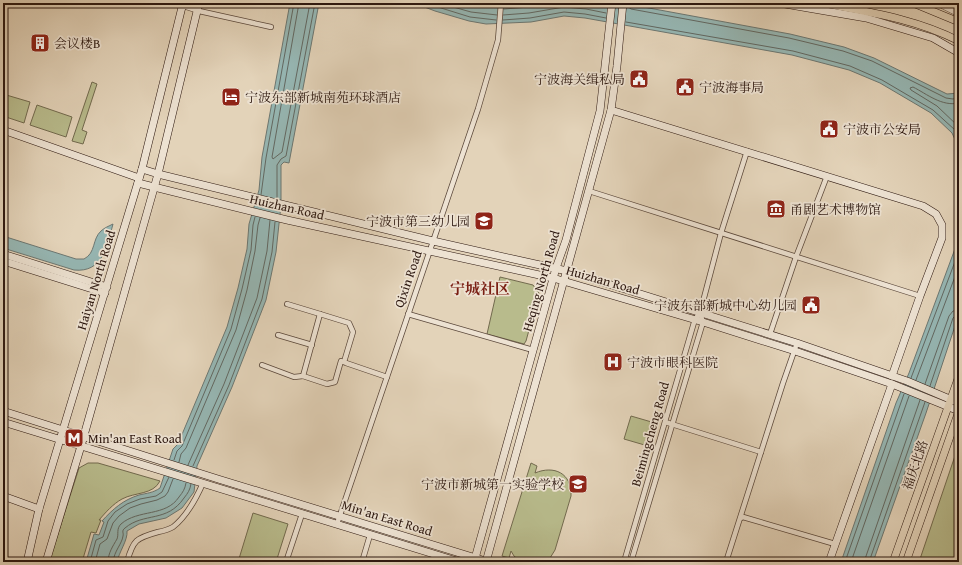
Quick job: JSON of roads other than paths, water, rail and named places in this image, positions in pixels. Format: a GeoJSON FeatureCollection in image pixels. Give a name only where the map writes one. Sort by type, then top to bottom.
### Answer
{"type":"FeatureCollection","features":[{"type":"Feature","properties":{"kind":"main road","name":"Heqing North Road"},"geometry":{"type":"LineString","coordinates":[[475,560],[556,268],[566,240],[600,111],[612,3]]}},
{"type":"Feature","properties":{"kind":"main road","name":"Heqing North Road"},"geometry":{"type":"LineString","coordinates":[[487,562],[611,110],[623,3]]}},
{"type":"Feature","properties":{"kind":"main road"},"geometry":{"type":"LineString","coordinates":[[779,3],[866,18],[933,38],[959,53]]}},
{"type":"Feature","properties":{"kind":"main road"},"geometry":{"type":"LineString","coordinates":[[822,3],[894,16],[959,41]]}},
{"type":"Feature","properties":{"kind":"main road"},"geometry":{"type":"LineString","coordinates":[[913,3],[959,22]]}},
{"type":"Feature","properties":{"kind":"main road"},"geometry":{"type":"LineString","coordinates":[[939,3],[959,12]]}},
{"type":"Feature","properties":{"kind":"main road","name":"Haiyan North Road"},"geometry":{"type":"LineString","coordinates":[[27,562],[39,511],[142,169],[182,4]]}},
{"type":"Feature","properties":{"kind":"main road"},"geometry":{"type":"LineString","coordinates":[[46,562],[81,446],[158,174],[199,7]]}},
{"type":"Feature","properties":{"kind":"main road"},"geometry":{"type":"LineString","coordinates":[[611,110],[923,206],[936,214],[942,225],[942,238],[892,376]]}},
{"type":"Feature","properties":{"kind":"main road","name":"Huizhan Road"},"geometry":{"type":"LineString","coordinates":[[3,130],[154,188],[287,220],[554,278],[695,319],[795,351],[905,389],[951,399],[959,403]]}},
{"type":"Feature","properties":{"kind":"main road","name":"Huizhan Road"},"geometry":{"type":"LineString","coordinates":[[142,169],[433,241],[567,271],[770,334],[907,381],[933,396],[948,407],[959,411]]}},
{"type":"Feature","properties":{"kind":"main road"},"geometry":{"type":"LineString","coordinates":[[3,254],[106,290]]}},
{"type":"Feature","properties":{"kind":"main road"},"geometry":{"type":"LineString","coordinates":[[3,261],[106,290]]}},
{"type":"Feature","properties":{"kind":"main road","name":"福庆北路"},"geometry":{"type":"LineString","coordinates":[[894,562],[959,376]]}},
{"type":"Feature","properties":{"kind":"main road"},"geometry":{"type":"LineString","coordinates":[[829,562],[892,384]]}},
{"type":"Feature","properties":{"kind":"main road","name":"Min'an East Road"},"geometry":{"type":"LineString","coordinates":[[3,411],[475,560],[487,562]]}},
{"type":"Feature","properties":{"kind":"main road","name":"福庆北路"},"geometry":{"type":"LineString","coordinates":[[906,562],[959,411]]}},
{"type":"Feature","properties":{"kind":"main road","name":"Min'an East Road"},"geometry":{"type":"LineString","coordinates":[[3,422],[460,562]]}},
{"type":"Feature","properties":{"kind":"main road"},"geometry":{"type":"LineString","coordinates":[[3,496],[39,511]]}},
{"type":"Feature","properties":{"kind":"main road"},"geometry":{"type":"LineString","coordinates":[[3,501],[39,511]]}},
{"type":"Feature","properties":{"kind":"street"},"geometry":{"type":"LineString","coordinates":[[174,3],[199,7],[271,27]]}},
{"type":"Feature","properties":{"kind":"street","name":"Qixin Road"},"geometry":{"type":"LineString","coordinates":[[337,524],[478,109],[498,40],[501,3]]}},
{"type":"Feature","properties":{"kind":"street","name":"Beimingcheng Road"},"geometry":{"type":"LineString","coordinates":[[624,562],[695,319],[700,313],[721,233],[747,151]]}},
{"type":"Feature","properties":{"kind":"street"},"geometry":{"type":"LineString","coordinates":[[770,334],[796,257],[827,176]]}},
{"type":"Feature","properties":{"kind":"street"},"geometry":{"type":"LineString","coordinates":[[589,191],[920,296]]}},
{"type":"Feature","properties":{"kind":"street"},"geometry":{"type":"LineString","coordinates":[[287,304],[349,324],[353,332],[344,362]]}},
{"type":"Feature","properties":{"kind":"street"},"geometry":{"type":"LineString","coordinates":[[700,313],[703,322]]}},
{"type":"Feature","properties":{"kind":"street"},"geometry":{"type":"LineString","coordinates":[[303,376],[320,314]]}},
{"type":"Feature","properties":{"kind":"street"},"geometry":{"type":"LineString","coordinates":[[408,314],[533,350]]}},
{"type":"Feature","properties":{"kind":"street","name":"Beimingcheng Road"},"geometry":{"type":"LineString","coordinates":[[631,562],[703,322]]}},
{"type":"Feature","properties":{"kind":"street"},"geometry":{"type":"LineString","coordinates":[[278,334],[312,346]]}},
{"type":"Feature","properties":{"kind":"street"},"geometry":{"type":"LineString","coordinates":[[726,562],[797,343]]}},
{"type":"Feature","properties":{"kind":"street"},"geometry":{"type":"LineString","coordinates":[[262,365],[294,377],[303,376],[327,384],[335,382],[341,361],[387,377]]}},
{"type":"Feature","properties":{"kind":"street"},"geometry":{"type":"LineString","coordinates":[[665,422],[761,452]]}},
{"type":"Feature","properties":{"kind":"street"},"geometry":{"type":"LineString","coordinates":[[127,562],[131,548],[139,539],[172,527],[182,517],[192,505],[202,483]]}},
{"type":"Feature","properties":{"kind":"street"},"geometry":{"type":"LineString","coordinates":[[286,562],[302,514]]}},
{"type":"Feature","properties":{"kind":"street"},"geometry":{"type":"LineString","coordinates":[[740,518],[743,517],[835,544]]}},
{"type":"Feature","properties":{"kind":"street"},"geometry":{"type":"LineString","coordinates":[[362,562],[370,535]]}},
{"type":"Feature","properties":{"kind":"water"},"geometry":{"type":"Polygon","coordinates":[[[290,3],[319,3],[289,163],[284,162],[281,165],[281,205],[276,252],[266,300],[232,387],[197,466],[194,492],[182,508],[166,518],[139,524],[127,531],[127,535],[117,562],[86,562],[94,534],[99,535],[104,522],[102,521],[114,509],[128,499],[160,488],[173,449],[178,444],[227,327],[247,249],[249,224],[259,190],[262,157],[290,3]]]}},
{"type":"Feature","properties":{"kind":"water"},"geometry":{"type":"Polygon","coordinates":[[[414,3],[620,3],[790,34],[844,47],[874,58],[947,94],[959,93],[959,148],[952,133],[931,113],[880,83],[849,70],[792,55],[585,18],[564,16],[531,22],[486,24],[469,21],[414,3]]]}},
{"type":"Feature","properties":{"kind":"water"},"geometry":{"type":"Polygon","coordinates":[[[113,224],[106,249],[98,263],[84,270],[74,270],[3,248],[3,236],[76,259],[84,259],[92,250],[98,234],[113,224]]]}},
{"type":"Feature","properties":{"kind":"water"},"geometry":{"type":"Polygon","coordinates":[[[959,238],[959,314],[926,413],[873,562],[841,562],[896,403],[909,373],[959,238]]]}},
{"type":"Feature","properties":{"kind":"place","name":"会议楼B"},"geometry":{"type":"Point","coordinates":[40,43]}},
{"type":"Feature","properties":{"kind":"place","name":"宁波海关缉私局"},"geometry":{"type":"Point","coordinates":[639,79]}},
{"type":"Feature","properties":{"kind":"place","name":"宁波海事局"},"geometry":{"type":"Point","coordinates":[685,87]}},
{"type":"Feature","properties":{"kind":"place","name":"宁波东部新城南苑环球酒店"},"geometry":{"type":"Point","coordinates":[231,97]}},
{"type":"Feature","properties":{"kind":"place","name":"宁波市公安局"},"geometry":{"type":"Point","coordinates":[829,129]}},
{"type":"Feature","properties":{"kind":"place","name":"甬剧艺术博物馆"},"geometry":{"type":"Point","coordinates":[776,209]}},
{"type":"Feature","properties":{"kind":"place","name":"宁波市第三幼儿园"},"geometry":{"type":"Point","coordinates":[484,221]}},
{"type":"Feature","properties":{"kind":"place","name":"宁波东部新城中心幼儿园"},"geometry":{"type":"Point","coordinates":[811,305]}},
{"type":"Feature","properties":{"kind":"place","name":"宁波市眼科医院"},"geometry":{"type":"Point","coordinates":[613,362]}},
{"type":"Feature","properties":{"kind":"place","name":"Min'an East Road"},"geometry":{"type":"Point","coordinates":[74,438]}},
{"type":"Feature","properties":{"kind":"place","name":"宁波市新城第一实验学校"},"geometry":{"type":"Point","coordinates":[578,484]}},
{"type":"Feature","properties":{"kind":"district","name":"宁城社区"},"geometry":{"type":"Point","coordinates":[480,288]}}]}
